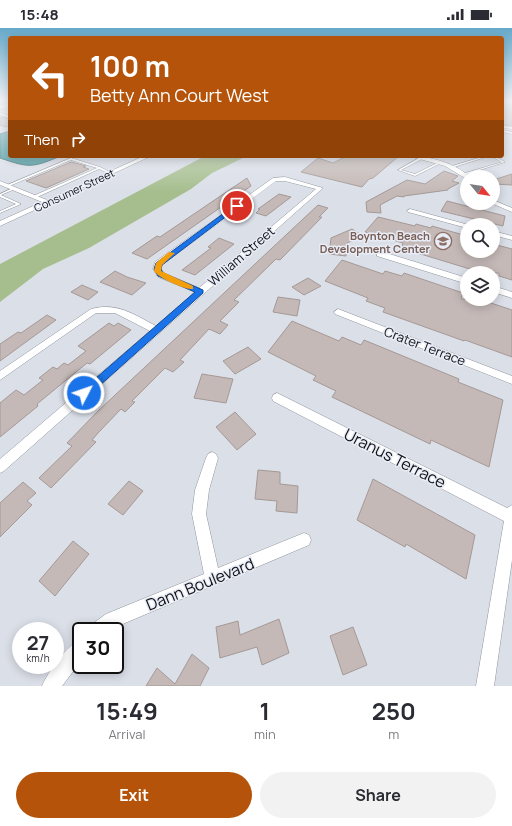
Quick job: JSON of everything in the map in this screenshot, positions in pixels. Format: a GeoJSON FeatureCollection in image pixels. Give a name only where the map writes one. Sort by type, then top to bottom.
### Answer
{"type":"FeatureCollection","features":[{"type":"Feature","properties":{"kind":"street","name":"Consumer Street"},"geometry":{"type":"LineString","coordinates":[[0,224],[144,158]]}},
{"type":"Feature","properties":{"kind":"street"},"geometry":{"type":"LineString","coordinates":[[421,158],[440,163],[460,173]]}},
{"type":"Feature","properties":{"kind":"street","name":"William Street"},"geometry":{"type":"LineString","coordinates":[[0,467],[156,330],[201,292],[320,188],[285,179],[275,180],[158,264],[157,269],[161,275],[201,292]]}},
{"type":"Feature","properties":{"kind":"street"},"geometry":{"type":"LineString","coordinates":[[3,184],[47,202]]}},
{"type":"Feature","properties":{"kind":"street"},"geometry":{"type":"LineString","coordinates":[[500,205],[512,210]]}},
{"type":"Feature","properties":{"kind":"street"},"geometry":{"type":"LineString","coordinates":[[410,212],[460,224]]}},
{"type":"Feature","properties":{"kind":"street"},"geometry":{"type":"LineString","coordinates":[[500,235],[512,238]]}},
{"type":"Feature","properties":{"kind":"street"},"geometry":{"type":"LineString","coordinates":[[380,254],[460,279]]}},
{"type":"Feature","properties":{"kind":"street"},"geometry":{"type":"LineString","coordinates":[[500,291],[512,295]]}},
{"type":"Feature","properties":{"kind":"street"},"geometry":{"type":"LineString","coordinates":[[0,376],[91,312],[98,309],[117,310],[156,330]]}},
{"type":"Feature","properties":{"kind":"street","name":"Crater Terrace"},"geometry":{"type":"LineString","coordinates":[[338,312],[512,380]]}},
{"type":"Feature","properties":{"kind":"street","name":"Uranus Terrace"},"geometry":{"type":"LineString","coordinates":[[277,398],[512,516]]}},
{"type":"Feature","properties":{"kind":"street"},"geometry":{"type":"LineString","coordinates":[[212,458],[202,490],[199,514],[213,578]]}},
{"type":"Feature","properties":{"kind":"street"},"geometry":{"type":"LineString","coordinates":[[485,686],[512,516]]}},
{"type":"Feature","properties":{"kind":"street","name":"Dann Boulevard"},"geometry":{"type":"LineString","coordinates":[[109,622],[304,540]]}},
{"type":"Feature","properties":{"kind":"street"},"geometry":{"type":"LineString","coordinates":[[51,686],[72,657]]}},
{"type":"Feature","properties":{"kind":"lane"},"geometry":{"type":"LineString","coordinates":[[421,158],[399,170],[415,175],[440,163]]}},
{"type":"Feature","properties":{"kind":"lane"},"geometry":{"type":"LineString","coordinates":[[450,167],[481,158]]}},
{"type":"Feature","properties":{"kind":"lane"},"geometry":{"type":"LineString","coordinates":[[482,170],[504,162],[496,158]]}},
{"type":"Feature","properties":{"kind":"lane"},"geometry":{"type":"LineString","coordinates":[[3,184],[71,159],[111,173]]}},
{"type":"Feature","properties":{"kind":"lane"},"geometry":{"type":"LineString","coordinates":[[34,197],[99,168]]}},
{"type":"Feature","properties":{"kind":"lane"},"geometry":{"type":"LineString","coordinates":[[0,195],[14,189]]}},
{"type":"Feature","properties":{"kind":"lane"},"geometry":{"type":"LineString","coordinates":[[0,195],[19,204],[0,212]]}},
{"type":"Feature","properties":{"kind":"green space"},"geometry":{"type":"Polygon","coordinates":[[[201,158],[243,158],[212,173],[191,189],[89,248],[43,269],[0,302],[0,264],[201,158]]]}},
{"type":"Feature","properties":{"kind":"water"},"geometry":{"type":"Polygon","coordinates":[[[8,132],[8,158],[56,158],[36,165],[25,165],[0,158],[0,134],[8,132]]]}},
{"type":"Feature","properties":{"kind":"building"},"geometry":{"type":"Polygon","coordinates":[[[318,158],[333,163],[343,158],[397,158],[373,178],[369,179],[362,187],[301,172],[318,158]]]}},
{"type":"Feature","properties":{"kind":"building"},"geometry":{"type":"Polygon","coordinates":[[[71,162],[86,166],[83,167],[89,169],[46,188],[26,181],[71,162]]]}},
{"type":"Feature","properties":{"kind":"building"},"geometry":{"type":"Polygon","coordinates":[[[444,171],[458,176],[452,181],[459,183],[448,190],[404,197],[397,196],[380,205],[381,213],[367,212],[366,202],[407,180],[425,184],[444,171]]]}},
{"type":"Feature","properties":{"kind":"building"},"geometry":{"type":"Polygon","coordinates":[[[512,174],[512,185],[500,184],[500,178],[512,174]]]}},
{"type":"Feature","properties":{"kind":"building"},"geometry":{"type":"Polygon","coordinates":[[[247,178],[251,186],[147,259],[132,253],[157,236],[160,237],[247,178]]]}},
{"type":"Feature","properties":{"kind":"building"},"geometry":{"type":"Polygon","coordinates":[[[279,194],[291,197],[266,216],[256,213],[260,209],[258,209],[279,194]]]}},
{"type":"Feature","properties":{"kind":"building"},"geometry":{"type":"Polygon","coordinates":[[[447,201],[460,204],[460,210],[482,210],[505,216],[503,226],[500,225],[500,218],[470,218],[441,211],[447,201]]]}},
{"type":"Feature","properties":{"kind":"building"},"geometry":{"type":"Polygon","coordinates":[[[318,205],[328,208],[319,217],[322,217],[280,260],[276,259],[234,300],[239,302],[220,321],[228,325],[220,334],[209,329],[180,360],[184,362],[173,372],[165,368],[132,401],[135,402],[125,412],[121,409],[98,433],[92,440],[96,442],[51,488],[39,478],[72,446],[67,443],[98,411],[318,205]]]}},
{"type":"Feature","properties":{"kind":"building"},"geometry":{"type":"Polygon","coordinates":[[[378,217],[415,226],[416,224],[431,228],[432,226],[460,234],[460,258],[500,258],[500,246],[512,249],[512,280],[500,276],[500,266],[460,266],[414,252],[415,249],[402,246],[403,243],[365,232],[378,217]]]}},
{"type":"Feature","properties":{"kind":"building"},"geometry":{"type":"Polygon","coordinates":[[[352,229],[363,236],[347,243],[346,256],[329,254],[331,238],[352,229]]]}},
{"type":"Feature","properties":{"kind":"building"},"geometry":{"type":"Polygon","coordinates":[[[219,238],[234,244],[195,275],[182,270],[211,248],[208,247],[219,238]]]}},
{"type":"Feature","properties":{"kind":"building"},"geometry":{"type":"Polygon","coordinates":[[[342,260],[383,274],[385,271],[402,276],[404,273],[460,292],[460,306],[500,306],[512,310],[512,357],[383,312],[385,308],[366,301],[368,298],[325,281],[342,260]]]}},
{"type":"Feature","properties":{"kind":"building"},"geometry":{"type":"Polygon","coordinates":[[[115,271],[127,277],[146,283],[132,295],[100,282],[115,271]]]}},
{"type":"Feature","properties":{"kind":"building"},"geometry":{"type":"Polygon","coordinates":[[[308,278],[321,286],[304,295],[292,287],[308,278]]]}},
{"type":"Feature","properties":{"kind":"building"},"geometry":{"type":"Polygon","coordinates":[[[82,285],[98,292],[88,300],[71,292],[82,285]]]}},
{"type":"Feature","properties":{"kind":"building"},"geometry":{"type":"Polygon","coordinates":[[[278,297],[300,300],[297,316],[273,312],[278,297]]]}},
{"type":"Feature","properties":{"kind":"building"},"geometry":{"type":"Polygon","coordinates":[[[47,315],[56,320],[0,361],[0,344],[18,332],[21,333],[47,315]]]}},
{"type":"Feature","properties":{"kind":"building"},"geometry":{"type":"Polygon","coordinates":[[[292,321],[339,341],[342,337],[361,345],[364,340],[459,379],[458,382],[503,400],[489,467],[431,440],[430,444],[332,397],[336,391],[313,380],[316,376],[268,352],[292,321]]]}},
{"type":"Feature","properties":{"kind":"building"},"geometry":{"type":"Polygon","coordinates":[[[109,323],[114,326],[118,323],[131,330],[90,364],[87,363],[0,437],[0,403],[16,390],[24,395],[43,380],[39,378],[53,367],[57,369],[64,363],[68,365],[86,351],[78,346],[109,323]]]}},
{"type":"Feature","properties":{"kind":"building"},"geometry":{"type":"Polygon","coordinates":[[[248,347],[261,359],[235,374],[223,361],[248,347]]]}},
{"type":"Feature","properties":{"kind":"building"},"geometry":{"type":"Polygon","coordinates":[[[202,374],[233,379],[226,403],[194,398],[202,374]]]}},
{"type":"Feature","properties":{"kind":"building"},"geometry":{"type":"Polygon","coordinates":[[[235,412],[256,434],[237,450],[216,427],[235,412]]]}},
{"type":"Feature","properties":{"kind":"building"},"geometry":{"type":"Polygon","coordinates":[[[258,470],[280,472],[280,484],[298,486],[297,513],[276,511],[277,501],[255,499],[258,470]]]}},
{"type":"Feature","properties":{"kind":"building"},"geometry":{"type":"Polygon","coordinates":[[[373,479],[475,535],[466,579],[406,544],[405,547],[357,520],[373,479]]]}},
{"type":"Feature","properties":{"kind":"building"},"geometry":{"type":"Polygon","coordinates":[[[129,481],[143,491],[123,515],[108,504],[129,481]]]}},
{"type":"Feature","properties":{"kind":"building"},"geometry":{"type":"Polygon","coordinates":[[[23,482],[36,493],[27,501],[32,505],[0,537],[0,503],[23,482]]]}},
{"type":"Feature","properties":{"kind":"building"},"geometry":{"type":"Polygon","coordinates":[[[73,541],[89,554],[55,596],[39,581],[73,541]]]}},
{"type":"Feature","properties":{"kind":"building"},"geometry":{"type":"Polygon","coordinates":[[[279,619],[289,653],[262,665],[257,647],[220,658],[216,627],[238,621],[240,635],[279,619]]]}},
{"type":"Feature","properties":{"kind":"building"},"geometry":{"type":"Polygon","coordinates":[[[353,627],[367,665],[343,675],[330,636],[353,627]]]}},
{"type":"Feature","properties":{"kind":"building"},"geometry":{"type":"Polygon","coordinates":[[[192,654],[209,668],[200,686],[146,686],[157,668],[175,684],[192,654]]]}},
{"type":"Feature","properties":{"kind":"slow traffic"},"geometry":{"type":"LineString","coordinates":[[172,253],[158,264],[158,271],[161,275],[190,287]]}},
{"type":"Feature","properties":{"kind":"place","name":"Boynton Beach Development Center"},"geometry":{"type":"Point","coordinates":[443,241]}},
{"type":"Feature","properties":{"kind":"route"},"geometry":{"type":"LineString","coordinates":[[84,393],[201,292],[161,275],[157,269],[158,264],[237,206]]}}]}
